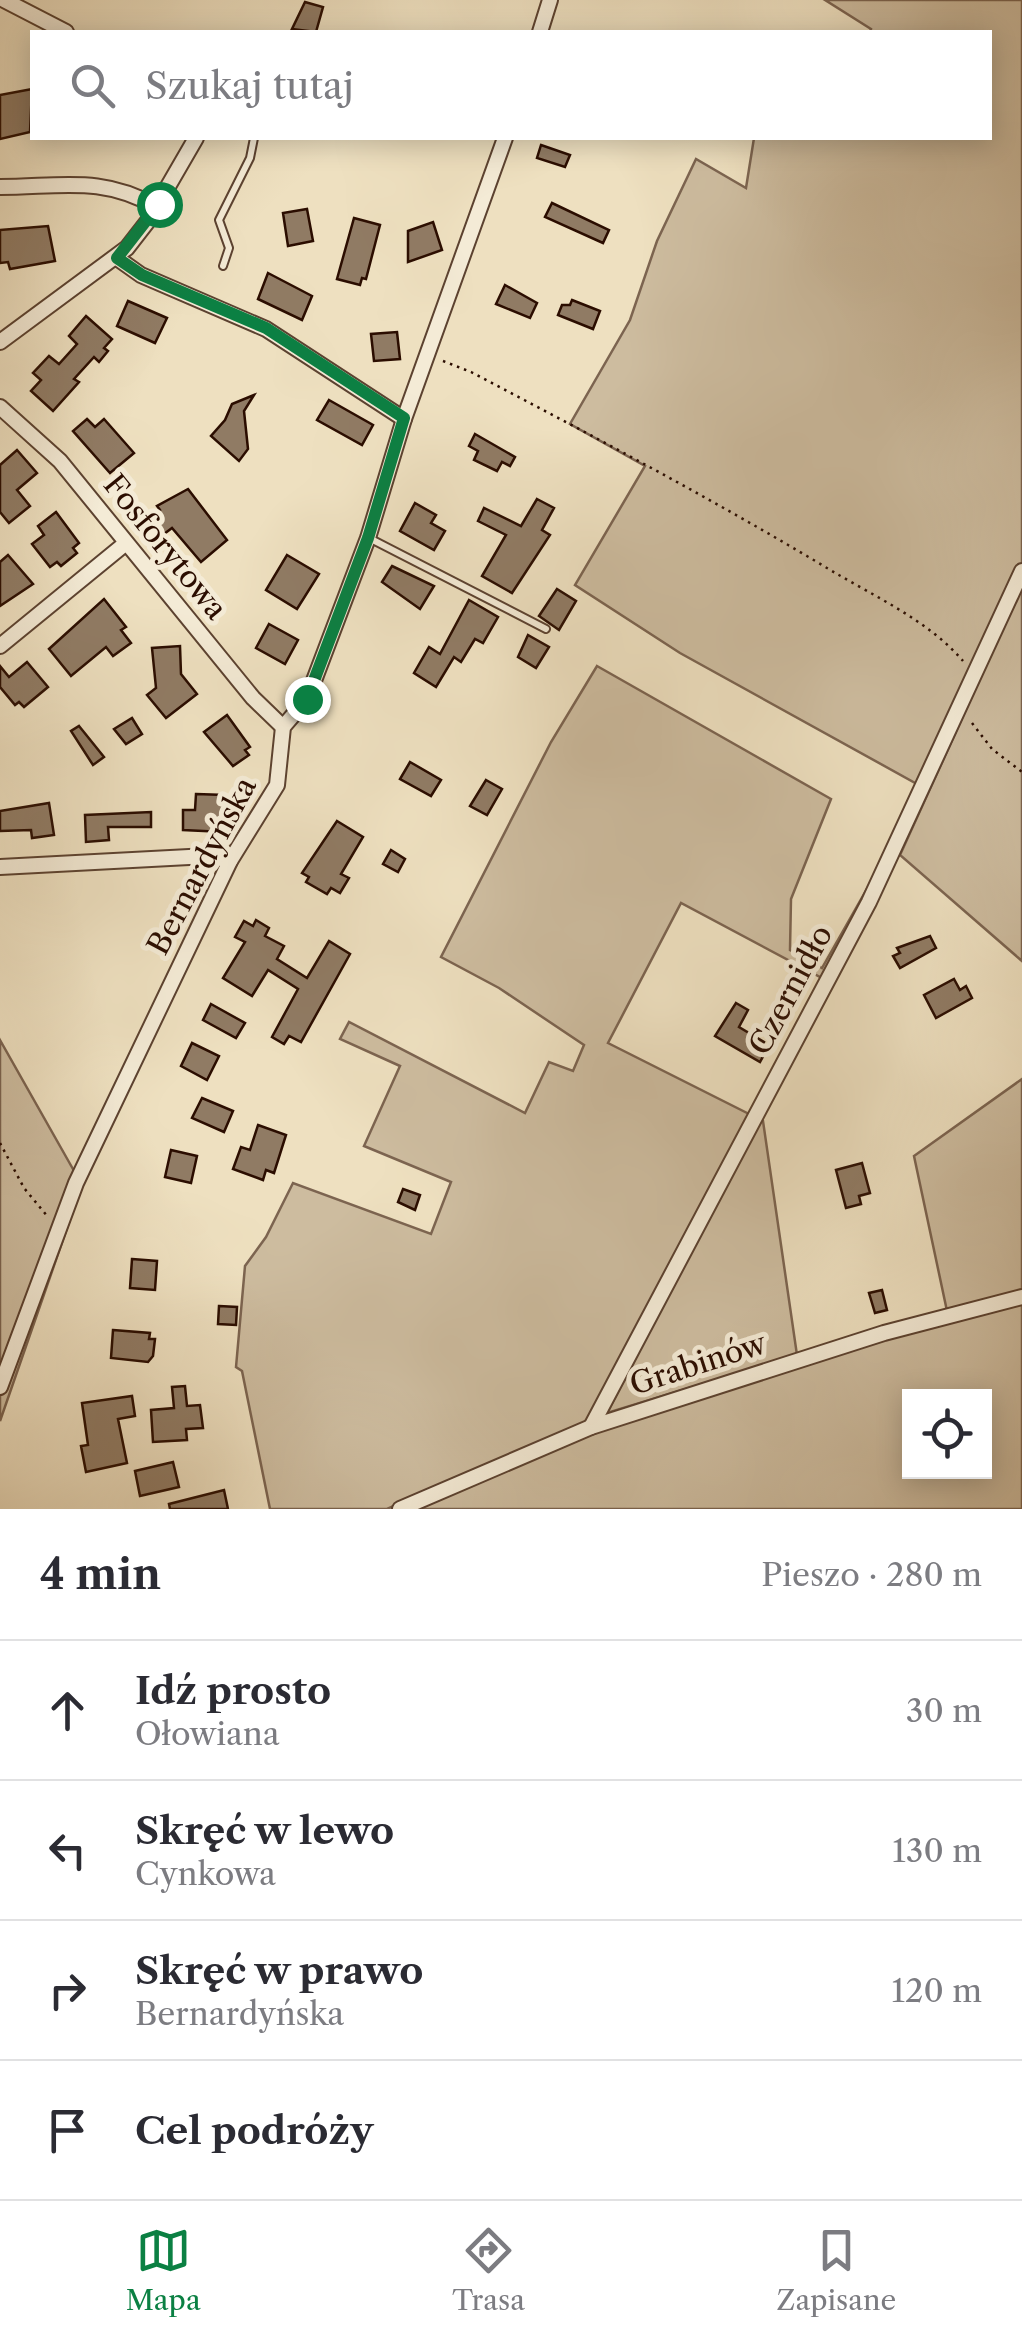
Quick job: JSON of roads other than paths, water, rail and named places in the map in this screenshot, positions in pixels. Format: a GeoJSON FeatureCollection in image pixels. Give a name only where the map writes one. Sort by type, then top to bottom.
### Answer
{"type":"FeatureCollection","features":[{"type":"Feature","properties":{"kind":"street"},"geometry":{"type":"LineString","coordinates":[[4,0],[62,30]]}},
{"type":"Feature","properties":{"kind":"street"},"geometry":{"type":"LineString","coordinates":[[541,30],[550,0]]}},
{"type":"Feature","properties":{"kind":"street"},"geometry":{"type":"LineString","coordinates":[[0,342],[117,258],[157,207],[195,140]]}},
{"type":"Feature","properties":{"kind":"street"},"geometry":{"type":"LineString","coordinates":[[282,727],[307,699],[368,538],[404,418],[504,140]]}},
{"type":"Feature","properties":{"kind":"street"},"geometry":{"type":"LineString","coordinates":[[0,188],[101,184],[157,207]]}},
{"type":"Feature","properties":{"kind":"street"},"geometry":{"type":"LineString","coordinates":[[117,258],[142,275],[266,328],[404,418]]}},
{"type":"Feature","properties":{"kind":"street","name":"Fosforytowa"},"geometry":{"type":"LineString","coordinates":[[0,407],[52,452],[253,698],[282,727]]}},
{"type":"Feature","properties":{"kind":"street"},"geometry":{"type":"LineString","coordinates":[[0,646],[126,543]]}},
{"type":"Feature","properties":{"kind":"street","name":"Czernidło"},"geometry":{"type":"LineString","coordinates":[[591,1427],[870,902],[1022,571]]}},
{"type":"Feature","properties":{"kind":"street","name":"Bernardyńska"},"geometry":{"type":"LineString","coordinates":[[0,1386],[58,1226],[230,861],[277,785],[282,727]]}},
{"type":"Feature","properties":{"kind":"street"},"geometry":{"type":"LineString","coordinates":[[0,867],[208,856],[230,861]]}},
{"type":"Feature","properties":{"kind":"street","name":"Grabinów"},"geometry":{"type":"LineString","coordinates":[[400,1509],[591,1427],[884,1333],[1022,1297]]}},
{"type":"Feature","properties":{"kind":"lane"},"geometry":{"type":"LineString","coordinates":[[223,266],[229,248],[220,220],[250,158],[254,140]]}},
{"type":"Feature","properties":{"kind":"lane"},"geometry":{"type":"LineString","coordinates":[[368,538],[546,629]]}}]}
